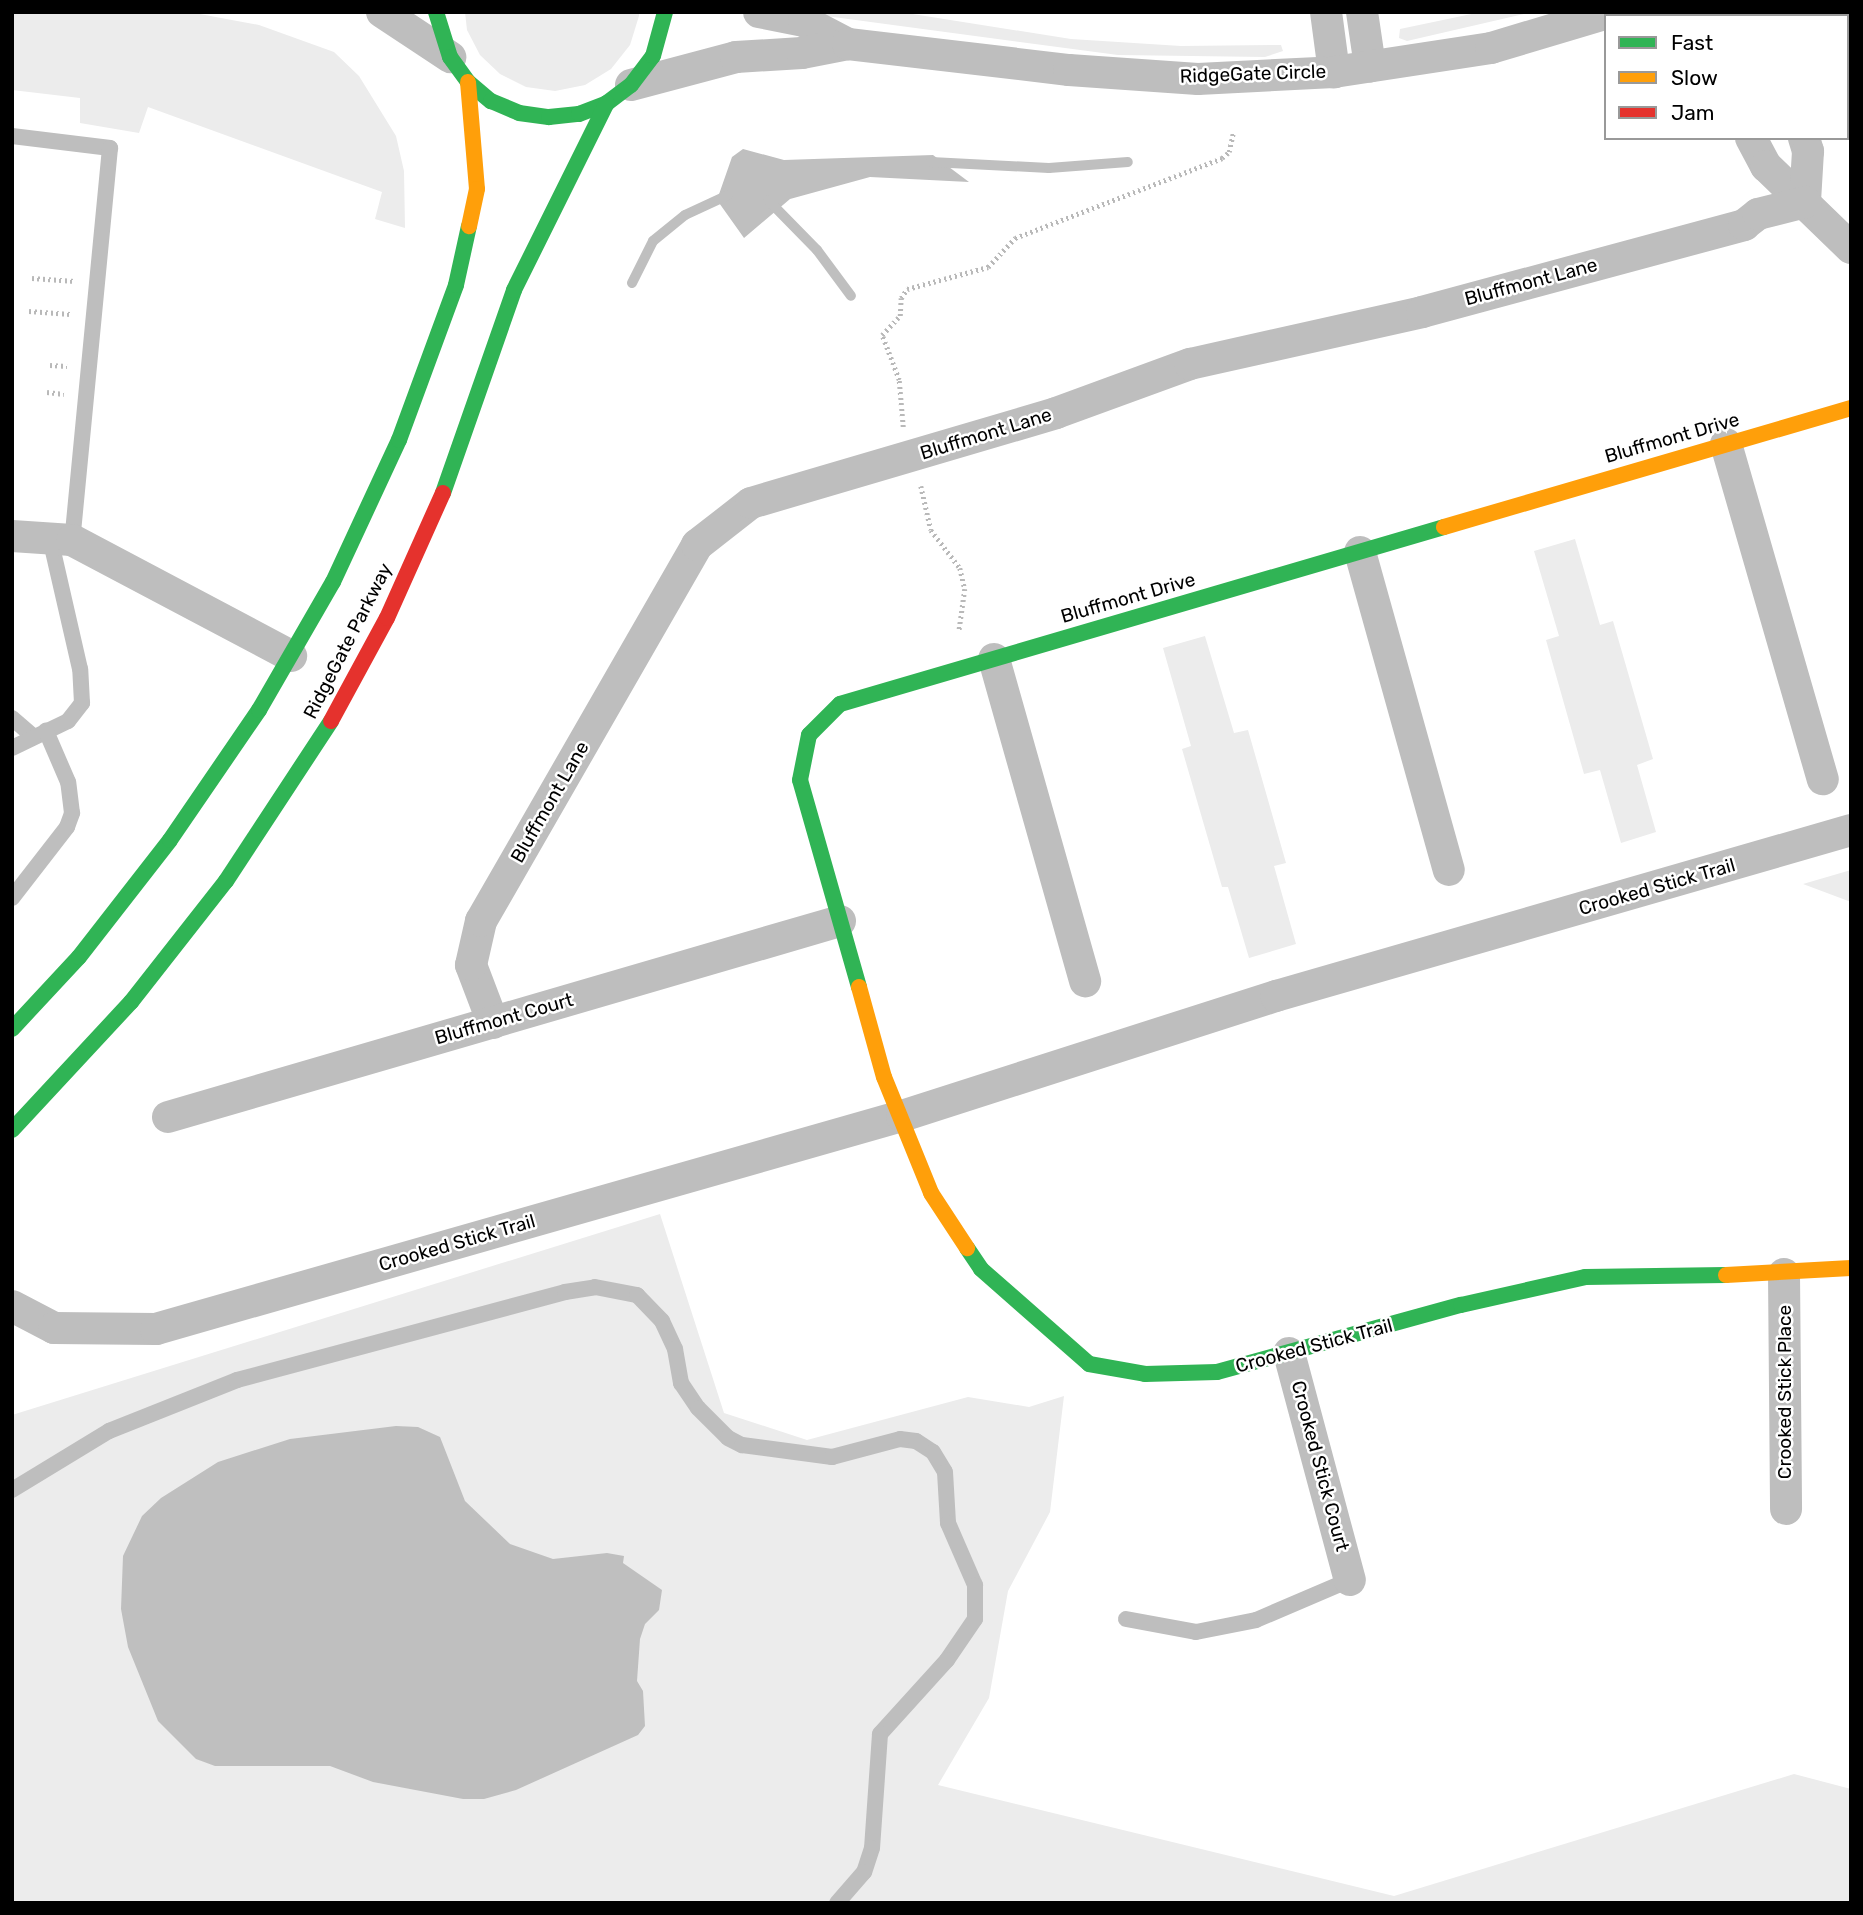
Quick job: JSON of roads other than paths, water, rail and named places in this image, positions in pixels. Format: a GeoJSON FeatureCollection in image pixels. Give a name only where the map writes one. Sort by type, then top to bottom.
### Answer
{"type":"FeatureCollection","features":[{"type":"Feature","properties":{"kind":"street"},"geometry":{"type":"LineString","coordinates":[[382,12],[459,69],[491,101],[519,113],[549,117],[579,114],[619,94]]}},
{"type":"Feature","properties":{"kind":"street","name":"RidgeGate Parkway"},"geometry":{"type":"LineString","coordinates":[[12,1029],[79,957],[170,840],[291,656],[333,582],[399,440],[456,285],[477,189],[459,69],[436,12]]}},
{"type":"Feature","properties":{"kind":"street","name":"RidgeGate Parkway"},"geometry":{"type":"LineString","coordinates":[[12,1130],[131,1002],[226,881],[317,747],[387,618],[454,469],[514,290],[619,94],[653,56],[665,12]]}},
{"type":"Feature","properties":{"kind":"street","name":"RidgeGate Circle"},"geometry":{"type":"LineString","coordinates":[[759,12],[804,21],[848,44]]}},
{"type":"Feature","properties":{"kind":"street"},"geometry":{"type":"LineString","coordinates":[[1326,12],[1334,72]]}},
{"type":"Feature","properties":{"kind":"street"},"geometry":{"type":"LineString","coordinates":[[1362,12],[1370,66]]}},
{"type":"Feature","properties":{"kind":"street","name":"RidgeGate Circle"},"geometry":{"type":"LineString","coordinates":[[619,94],[736,57],[802,53],[848,44],[1069,70],[1198,79],[1334,72],[1491,48],[1604,14]]}},
{"type":"Feature","properties":{"kind":"street"},"geometry":{"type":"LineString","coordinates":[[1752,140],[1766,166],[1851,248]]}},
{"type":"Feature","properties":{"kind":"street"},"geometry":{"type":"LineString","coordinates":[[1805,140],[1808,151],[1805,202]]}},
{"type":"Feature","properties":{"kind":"street","name":"Bluffmont Lane"},"geometry":{"type":"LineString","coordinates":[[493,1023],[471,965],[481,921],[697,545],[751,503],[1056,413],[1190,364],[1436,308],[1744,225],[1758,214],[1805,202]]}},
{"type":"Feature","properties":{"kind":"street","name":"Bluffmont Drive"},"geometry":{"type":"LineString","coordinates":[[902,1116],[884,1077],[800,780],[809,735],[840,704],[1851,408]]}},
{"type":"Feature","properties":{"kind":"street"},"geometry":{"type":"LineString","coordinates":[[1726,444],[1823,779]]}},
{"type":"Feature","properties":{"kind":"street"},"geometry":{"type":"LineString","coordinates":[[12,536],[61,539],[291,656]]}},
{"type":"Feature","properties":{"kind":"street"},"geometry":{"type":"LineString","coordinates":[[1360,552],[1449,870]]}},
{"type":"Feature","properties":{"kind":"street"},"geometry":{"type":"LineString","coordinates":[[994,659],[1085,981]]}},
{"type":"Feature","properties":{"kind":"street","name":"Crooked Stick Trail"},"geometry":{"type":"LineString","coordinates":[[12,1306],[54,1328],[156,1329],[902,1116],[1276,996],[1851,830]]}},
{"type":"Feature","properties":{"kind":"street","name":"Bluffmont Court"},"geometry":{"type":"LineString","coordinates":[[169,1117],[840,921]]}},
{"type":"Feature","properties":{"kind":"street","name":"Crooked Stick Trail"},"geometry":{"type":"LineString","coordinates":[[902,1116],[931,1193],[981,1269],[1088,1364],[1145,1374],[1217,1372],[1585,1277],[1784,1275],[1851,1268]]}},
{"type":"Feature","properties":{"kind":"street","name":"Crooked Stick Place"},"geometry":{"type":"LineString","coordinates":[[1784,1275],[1786,1509]]}},
{"type":"Feature","properties":{"kind":"street","name":"Crooked Stick Court"},"geometry":{"type":"LineString","coordinates":[[1289,1353],[1350,1580]]}},
{"type":"Feature","properties":{"kind":"lane"},"geometry":{"type":"LineString","coordinates":[[12,136],[110,148],[92,316],[61,539],[80,669],[82,703],[79,713],[12,748]]}},
{"type":"Feature","properties":{"kind":"lane"},"geometry":{"type":"LineString","coordinates":[[12,718],[40,734],[68,782],[72,813],[67,827],[12,898]]}},
{"type":"Feature","properties":{"kind":"lane"},"geometry":{"type":"LineString","coordinates":[[12,1490],[108,1431],[237,1380],[565,1292],[595,1287],[637,1295],[662,1321],[681,1383],[698,1409],[728,1438],[742,1445],[832,1458],[900,1439],[916,1441],[933,1452],[945,1472],[948,1522],[975,1585],[975,1619],[947,1660],[880,1734],[872,1848],[864,1872],[837,1903]]}},
{"type":"Feature","properties":{"kind":"lane"},"geometry":{"type":"LineString","coordinates":[[1126,1619],[1196,1632],[1256,1620],[1350,1580]]}},
{"type":"Feature","properties":{"kind":"waterway"},"geometry":{"type":"LineString","coordinates":[[931,162],[1049,168],[1128,162]]}},
{"type":"Feature","properties":{"kind":"waterway"},"geometry":{"type":"LineString","coordinates":[[632,283],[653,241],[685,215],[728,195]]}},
{"type":"Feature","properties":{"kind":"waterway"},"geometry":{"type":"LineString","coordinates":[[768,200],[817,250],[851,296]]}}]}
